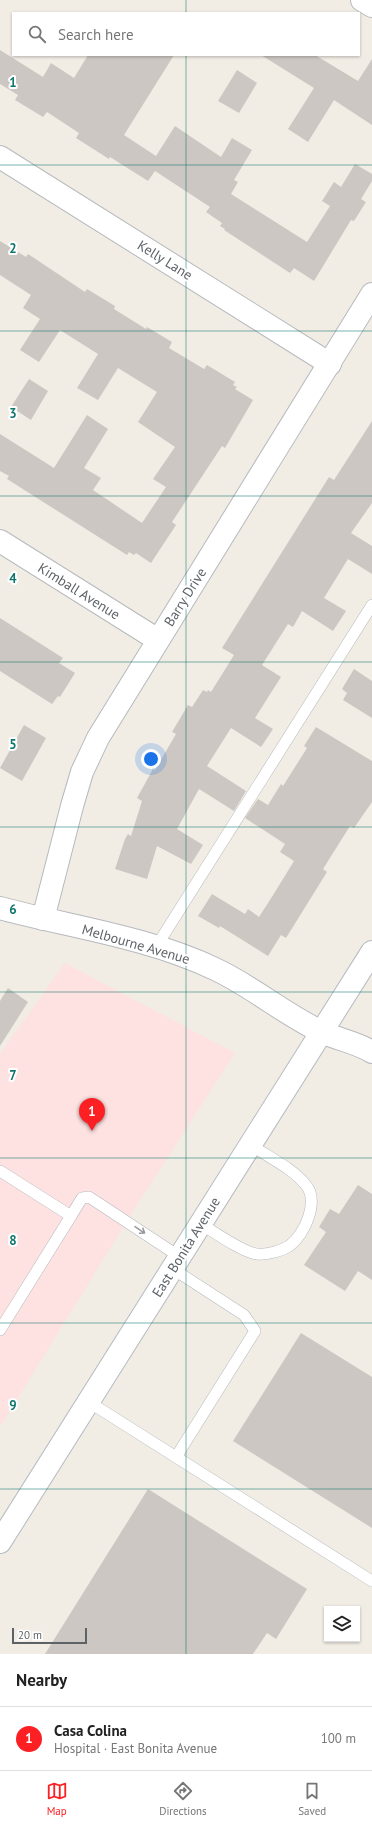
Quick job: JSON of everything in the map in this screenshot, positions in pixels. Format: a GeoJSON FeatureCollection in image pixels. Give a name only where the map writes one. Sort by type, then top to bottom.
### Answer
{"type":"FeatureCollection","features":[{"type":"Feature","properties":{"kind":"street"},"geometry":{"type":"LineString","coordinates":[[362,0],[372,6]]}},
{"type":"Feature","properties":{"kind":"street","name":"Kelly Lane"},"geometry":{"type":"LineString","coordinates":[[0,157],[330,364]]}},
{"type":"Feature","properties":{"kind":"street","name":"Barry Drive"},"geometry":{"type":"LineString","coordinates":[[42,920],[82,772],[98,738],[372,294]]}},
{"type":"Feature","properties":{"kind":"street","name":"Kimball Avenue"},"geometry":{"type":"LineString","coordinates":[[0,541],[158,640]]}},
{"type":"Feature","properties":{"kind":"street","name":"Melbourne Avenue"},"geometry":{"type":"LineString","coordinates":[[0,908],[42,920],[178,953],[216,969],[322,1032],[360,1045],[372,1052]]}},
{"type":"Feature","properties":{"kind":"street","name":"East Bonita Avenue"},"geometry":{"type":"LineString","coordinates":[[0,1542],[372,952]]}},
{"type":"Feature","properties":{"kind":"lane"},"geometry":{"type":"LineString","coordinates":[[156,947],[372,604]]}},
{"type":"Feature","properties":{"kind":"lane"},"geometry":{"type":"LineString","coordinates":[[201,1224],[241,1247],[257,1254],[274,1253],[290,1246],[299,1236],[309,1216],[311,1199],[306,1185],[295,1174],[251,1145]]}},
{"type":"Feature","properties":{"kind":"lane"},"geometry":{"type":"LineString","coordinates":[[0,1171],[71,1216]]}},
{"type":"Feature","properties":{"kind":"lane"},"geometry":{"type":"LineString","coordinates":[[0,1330],[82,1198],[89,1197],[108,1208],[244,1315],[255,1331],[176,1457]]}},
{"type":"Feature","properties":{"kind":"lane"},"geometry":{"type":"LineString","coordinates":[[89,1402],[372,1581]]}},
{"type":"Feature","properties":{"kind":"shaded area"},"geometry":{"type":"Polygon","coordinates":[[[65,963],[235,1053],[135,1208],[0,1427],[0,1054],[65,963]]]}},
{"type":"Feature","properties":{"kind":"building"},"geometry":{"type":"Polygon","coordinates":[[[0,50],[43,77],[51,63],[74,78],[87,56],[173,56],[124,135],[156,156],[175,126],[221,157],[232,138],[252,150],[234,180],[238,182],[231,194],[307,242],[330,206],[322,201],[334,182],[341,187],[355,164],[372,174],[372,181],[361,199],[366,202],[354,221],[351,220],[314,281],[294,268],[290,273],[224,230],[225,229],[220,226],[222,223],[206,212],[210,207],[155,171],[148,181],[76,138],[79,133],[47,112],[43,117],[15,100],[18,95],[0,84],[0,50]]]}},
{"type":"Feature","properties":{"kind":"building"},"geometry":{"type":"Polygon","coordinates":[[[263,56],[317,56],[358,81],[372,59],[372,125],[334,100],[308,142],[288,129],[314,88],[263,56]]]}},
{"type":"Feature","properties":{"kind":"building"},"geometry":{"type":"Polygon","coordinates":[[[237,70],[257,83],[239,113],[218,101],[237,70]]]}},
{"type":"Feature","properties":{"kind":"building"},"geometry":{"type":"Polygon","coordinates":[[[0,241],[26,257],[28,254],[85,292],[87,289],[115,306],[114,309],[146,329],[147,327],[172,342],[169,348],[204,369],[207,365],[235,382],[233,385],[237,387],[235,389],[253,400],[225,448],[222,446],[172,522],[176,525],[151,563],[136,553],[134,555],[129,552],[127,555],[7,479],[9,476],[0,471],[0,434],[54,468],[87,415],[108,429],[84,468],[101,478],[93,490],[142,523],[166,487],[153,479],[175,447],[138,422],[157,392],[118,368],[98,400],[77,388],[98,354],[60,330],[39,362],[20,350],[40,319],[23,308],[31,295],[0,275],[0,241]]]}},
{"type":"Feature","properties":{"kind":"building"},"geometry":{"type":"Polygon","coordinates":[[[29,379],[48,391],[31,420],[11,407],[29,379]]]}},
{"type":"Feature","properties":{"kind":"building"},"geometry":{"type":"Polygon","coordinates":[[[372,421],[372,503],[351,533],[372,546],[372,574],[348,559],[324,598],[346,611],[333,631],[302,611],[293,627],[288,624],[262,665],[281,677],[255,718],[273,729],[261,747],[231,728],[207,766],[246,791],[234,811],[199,789],[177,829],[203,845],[191,864],[157,846],[147,879],[115,869],[125,839],[128,834],[131,836],[142,801],[137,798],[153,769],[155,770],[176,734],[172,732],[188,705],[192,707],[203,690],[207,692],[208,690],[211,692],[234,655],[222,648],[329,477],[334,480],[372,421]]]}},
{"type":"Feature","properties":{"kind":"building"},"geometry":{"type":"Polygon","coordinates":[[[0,618],[63,658],[59,663],[75,673],[60,697],[58,696],[52,704],[0,671],[0,618]]]}},
{"type":"Feature","properties":{"kind":"building"},"geometry":{"type":"Polygon","coordinates":[[[354,669],[372,681],[372,718],[343,700],[347,693],[342,689],[354,669]]]}},
{"type":"Feature","properties":{"kind":"building"},"geometry":{"type":"Polygon","coordinates":[[[24,725],[46,738],[22,781],[0,768],[24,725]]]}},
{"type":"Feature","properties":{"kind":"building"},"geometry":{"type":"Polygon","coordinates":[[[316,727],[372,761],[372,802],[354,828],[350,826],[323,869],[327,872],[286,938],[281,935],[268,956],[220,926],[219,928],[198,916],[212,894],[245,914],[248,909],[259,917],[275,892],[294,861],[280,852],[285,844],[245,818],[258,799],[268,805],[281,784],[283,786],[307,748],[304,746],[316,727]]]}},
{"type":"Feature","properties":{"kind":"building"},"geometry":{"type":"Polygon","coordinates":[[[8,988],[28,1002],[0,1046],[0,1001],[8,988]]]}},
{"type":"Feature","properties":{"kind":"building"},"geometry":{"type":"Polygon","coordinates":[[[358,1185],[372,1194],[372,1280],[358,1271],[345,1291],[304,1265],[326,1232],[319,1227],[330,1209],[339,1214],[358,1185]]]}},
{"type":"Feature","properties":{"kind":"building"},"geometry":{"type":"Polygon","coordinates":[[[301,1333],[372,1377],[372,1528],[233,1441],[301,1333]]]}},
{"type":"Feature","properties":{"kind":"building"},"geometry":{"type":"Polygon","coordinates":[[[148,1489],[307,1589],[276,1639],[267,1633],[253,1654],[45,1654],[148,1489]]]}},
{"type":"Feature","properties":{"kind":"place","name":"Casa Colina"},"geometry":{"type":"Point","coordinates":[92,1131]}}]}
